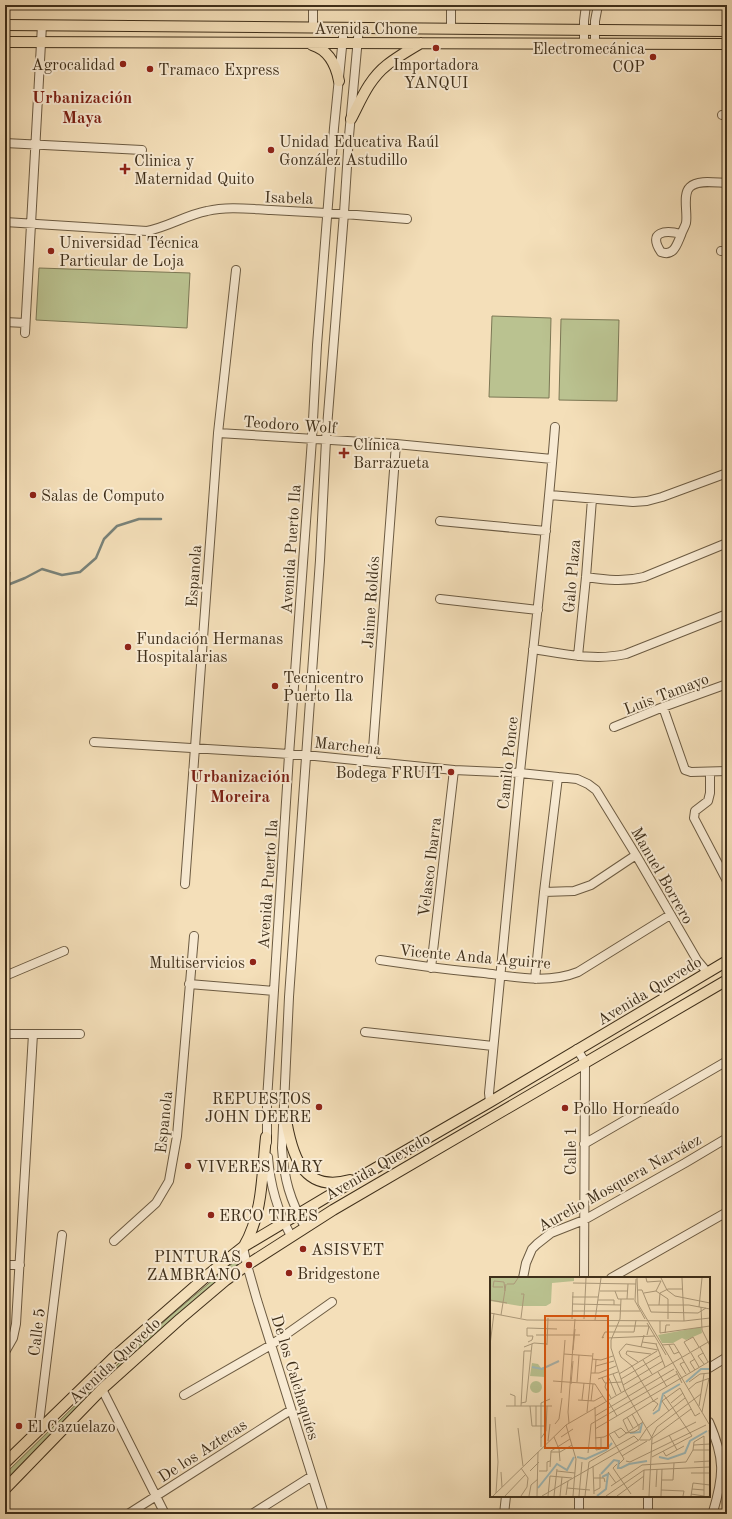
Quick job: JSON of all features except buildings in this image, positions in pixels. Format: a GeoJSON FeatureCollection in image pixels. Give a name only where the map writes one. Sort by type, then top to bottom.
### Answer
{"type":"FeatureCollection","features":[{"type":"Feature","properties":{"kind":"main road","name":"Avenida Chone"},"geometry":{"type":"LineString","coordinates":[[5,25],[727,31]]}},
{"type":"Feature","properties":{"kind":"main road","name":"Avenida Chone"},"geometry":{"type":"LineString","coordinates":[[5,42],[727,44]]}},
{"type":"Feature","properties":{"kind":"main road"},"geometry":{"type":"LineString","coordinates":[[306,43],[318,46],[330,57],[337,70],[339,82]]}},
{"type":"Feature","properties":{"kind":"main road"},"geometry":{"type":"LineString","coordinates":[[351,119],[369,85],[378,73],[391,62],[421,43]]}},
{"type":"Feature","properties":{"kind":"main road","name":"Avenida Quevedo"},"geometry":{"type":"LineString","coordinates":[[5,1463],[113,1358],[209,1274],[243,1247],[727,961]]}},
{"type":"Feature","properties":{"kind":"main road","name":"Avenida Quevedo"},"geometry":{"type":"LineString","coordinates":[[5,1489],[102,1389],[180,1319],[226,1280],[247,1265],[305,1227],[727,980]]}},
{"type":"Feature","properties":{"kind":"main road"},"geometry":{"type":"LineString","coordinates":[[284,1114],[290,1142],[296,1159],[306,1173],[324,1182],[332,1183],[362,1176]]}},
{"type":"Feature","properties":{"kind":"main road"},"geometry":{"type":"LineString","coordinates":[[243,1247],[252,1233],[258,1212],[266,1137]]}},
{"type":"Feature","properties":{"kind":"street"},"geometry":{"type":"LineString","coordinates":[[313,5],[313,27]]}},
{"type":"Feature","properties":{"kind":"street"},"geometry":{"type":"LineString","coordinates":[[451,5],[451,28]]}},
{"type":"Feature","properties":{"kind":"street"},"geometry":{"type":"LineString","coordinates":[[584,44],[586,5]]}},
{"type":"Feature","properties":{"kind":"street"},"geometry":{"type":"LineString","coordinates":[[595,44],[598,5]]}},
{"type":"Feature","properties":{"kind":"street"},"geometry":{"type":"LineString","coordinates":[[24,333],[42,25]]}},
{"type":"Feature","properties":{"kind":"street","name":"Avenida Puerto Ila"},"geometry":{"type":"LineString","coordinates":[[291,1236],[284,1223],[269,1173],[266,1137],[289,755],[312,439],[317,346],[334,128],[344,27]]}},
{"type":"Feature","properties":{"kind":"street","name":"Avenida Puerto Ila"},"geometry":{"type":"LineString","coordinates":[[305,1227],[293,1202],[284,1170],[282,1148],[289,997],[320,560],[326,440],[349,136],[359,28]]}},
{"type":"Feature","properties":{"kind":"street"},"geometry":{"type":"LineString","coordinates":[[5,143],[36,146],[142,150]]}},
{"type":"Feature","properties":{"kind":"street"},"geometry":{"type":"LineString","coordinates":[[681,234],[686,224],[687,193],[689,188],[694,184],[702,182],[727,183]]}},
{"type":"Feature","properties":{"kind":"street","name":"Isabela"},"geometry":{"type":"LineString","coordinates":[[5,222],[147,231],[161,228],[187,217],[207,211],[228,209],[328,212],[407,219]]}},
{"type":"Feature","properties":{"kind":"street","name":"Espanola"},"geometry":{"type":"LineString","coordinates":[[185,884],[218,434],[236,270]]}},
{"type":"Feature","properties":{"kind":"street"},"geometry":{"type":"LineString","coordinates":[[5,322],[25,323]]}},
{"type":"Feature","properties":{"kind":"street","name":"Camilo Ponce"},"geometry":{"type":"LineString","coordinates":[[490,1102],[489,1093],[493,1046],[520,773],[550,496],[555,428]]}},
{"type":"Feature","properties":{"kind":"street","name":"Teodoro Wolf"},"geometry":{"type":"LineString","coordinates":[[218,434],[396,444],[552,459]]}},
{"type":"Feature","properties":{"kind":"street","name":"Jaime Roldós"},"geometry":{"type":"LineString","coordinates":[[372,762],[396,444]]}},
{"type":"Feature","properties":{"kind":"street"},"geometry":{"type":"LineString","coordinates":[[550,496],[632,502],[647,501],[727,474]]}},
{"type":"Feature","properties":{"kind":"street","name":"Galo Plaza"},"geometry":{"type":"LineString","coordinates":[[578,656],[592,498]]}},
{"type":"Feature","properties":{"kind":"street"},"geometry":{"type":"LineString","coordinates":[[440,521],[546,531]]}},
{"type":"Feature","properties":{"kind":"street"},"geometry":{"type":"LineString","coordinates":[[586,577],[617,581],[632,580],[644,577],[727,543]]}},
{"type":"Feature","properties":{"kind":"street"},"geometry":{"type":"LineString","coordinates":[[440,599],[538,610]]}},
{"type":"Feature","properties":{"kind":"street"},"geometry":{"type":"LineString","coordinates":[[533,649],[578,656],[606,657],[626,654],[727,614]]}},
{"type":"Feature","properties":{"kind":"street"},"geometry":{"type":"LineString","coordinates":[[726,685],[727,694]]}},
{"type":"Feature","properties":{"kind":"street","name":"Luis Tamayo"},"geometry":{"type":"LineString","coordinates":[[614,727],[663,707],[726,685]]}},
{"type":"Feature","properties":{"kind":"street"},"geometry":{"type":"LineString","coordinates":[[663,707],[686,770],[691,772],[727,771]]}},
{"type":"Feature","properties":{"kind":"street","name":"Marchena"},"geometry":{"type":"LineString","coordinates":[[94,742],[305,755],[454,770],[520,773],[577,779],[596,790]]}},
{"type":"Feature","properties":{"kind":"street","name":"Velasco Ibarra"},"geometry":{"type":"LineString","coordinates":[[431,968],[454,770]]}},
{"type":"Feature","properties":{"kind":"street"},"geometry":{"type":"LineString","coordinates":[[710,772],[710,798],[706,804],[695,811],[694,818],[727,882]]}},
{"type":"Feature","properties":{"kind":"street"},"geometry":{"type":"LineString","coordinates":[[535,979],[558,777]]}},
{"type":"Feature","properties":{"kind":"street","name":"Manuel Borrero"},"geometry":{"type":"LineString","coordinates":[[596,790],[697,960],[707,972]]}},
{"type":"Feature","properties":{"kind":"street"},"geometry":{"type":"LineString","coordinates":[[544,892],[574,891],[591,885],[636,855]]}},
{"type":"Feature","properties":{"kind":"street","name":"Vicente Anda Aguirre"},"geometry":{"type":"LineString","coordinates":[[380,960],[431,968],[535,979],[564,977],[578,972],[670,915]]}},
{"type":"Feature","properties":{"kind":"street","name":"Espanola"},"geometry":{"type":"LineString","coordinates":[[114,1241],[156,1203],[169,1181],[177,1136],[194,936]]}},
{"type":"Feature","properties":{"kind":"street"},"geometry":{"type":"LineString","coordinates":[[5,976],[64,951]]}},
{"type":"Feature","properties":{"kind":"street"},"geometry":{"type":"LineString","coordinates":[[189,984],[274,991]]}},
{"type":"Feature","properties":{"kind":"street"},"geometry":{"type":"LineString","coordinates":[[365,1032],[493,1046]]}},
{"type":"Feature","properties":{"kind":"street"},"geometry":{"type":"LineString","coordinates":[[5,1034],[80,1034]]}},
{"type":"Feature","properties":{"kind":"street"},"geometry":{"type":"LineString","coordinates":[[5,1352],[13,1338],[16,1324],[32,1034]]}},
{"type":"Feature","properties":{"kind":"street"},"geometry":{"type":"LineString","coordinates":[[577,1050],[585,1062]]}},
{"type":"Feature","properties":{"kind":"street"},"geometry":{"type":"LineString","coordinates":[[584,1144],[727,1061]]}},
{"type":"Feature","properties":{"kind":"street","name":"Calle 1"},"geometry":{"type":"LineString","coordinates":[[584,1277],[585,1062]]}},
{"type":"Feature","properties":{"kind":"street","name":"Aurelio Mosquera Narváez"},"geometry":{"type":"LineString","coordinates":[[523,1277],[526,1263],[532,1249],[551,1233],[584,1220],[727,1138]]}},
{"type":"Feature","properties":{"kind":"street"},"geometry":{"type":"LineString","coordinates":[[613,1277],[727,1212]]}},
{"type":"Feature","properties":{"kind":"street","name":"Calle 5"},"geometry":{"type":"LineString","coordinates":[[38,1431],[62,1235]]}},
{"type":"Feature","properties":{"kind":"street","name":"De los Calchaquíes"},"geometry":{"type":"LineString","coordinates":[[243,1247],[271,1345],[324,1514]]}},
{"type":"Feature","properties":{"kind":"street"},"geometry":{"type":"LineString","coordinates":[[5,1265],[20,1265]]}},
{"type":"Feature","properties":{"kind":"street"},"geometry":{"type":"LineString","coordinates":[[184,1395],[271,1345],[332,1302]]}},
{"type":"Feature","properties":{"kind":"street"},"geometry":{"type":"LineString","coordinates":[[710,1367],[727,1357]]}},
{"type":"Feature","properties":{"kind":"street"},"geometry":{"type":"LineString","coordinates":[[102,1389],[165,1514]]}},
{"type":"Feature","properties":{"kind":"street","name":"De los Aztecas"},"geometry":{"type":"LineString","coordinates":[[128,1514],[291,1410]]}},
{"type":"Feature","properties":{"kind":"street"},"geometry":{"type":"LineString","coordinates":[[710,1425],[719,1451],[722,1471],[720,1488],[713,1512]]}},
{"type":"Feature","properties":{"kind":"street"},"geometry":{"type":"LineString","coordinates":[[252,1514],[312,1476]]}},
{"type":"Feature","properties":{"kind":"street"},"geometry":{"type":"LineString","coordinates":[[504,1514],[506,1497]]}},
{"type":"Feature","properties":{"kind":"street"},"geometry":{"type":"LineString","coordinates":[[579,1497],[579,1514]]}},
{"type":"Feature","properties":{"kind":"street"},"geometry":{"type":"LineString","coordinates":[[648,1497],[648,1514]]}},
{"type":"Feature","properties":{"kind":"green space"},"geometry":{"type":"Polygon","coordinates":[[[39,268],[190,273],[187,328],[36,320],[39,268]]]}},
{"type":"Feature","properties":{"kind":"green space"},"geometry":{"type":"Polygon","coordinates":[[[492,316],[551,318],[549,398],[489,397],[492,316]]]}},
{"type":"Feature","properties":{"kind":"green space"},"geometry":{"type":"Polygon","coordinates":[[[561,319],[619,320],[617,401],[559,400],[561,319]]]}},
{"type":"Feature","properties":{"kind":"green space"},"geometry":{"type":"Polygon","coordinates":[[[10,572],[5,656],[5,575],[10,572]]]}},
{"type":"Feature","properties":{"kind":"green space"},"geometry":{"type":"Polygon","coordinates":[[[234,1262],[238,1265],[107,1377],[5,1481],[5,1474],[106,1375],[169,1317],[234,1262]]]}},
{"type":"Feature","properties":{"kind":"waterway"},"geometry":{"type":"LineString","coordinates":[[5,586],[42,569],[62,575],[80,572],[96,558],[104,539],[117,526],[139,519],[161,519]]}},
{"type":"Feature","properties":{"kind":"place","name":"Importadora YANQUI"},"geometry":{"type":"Point","coordinates":[436,48]}},
{"type":"Feature","properties":{"kind":"place","name":"Electromecánica COP"},"geometry":{"type":"Point","coordinates":[653,57]}},
{"type":"Feature","properties":{"kind":"place","name":"Agrocalidad"},"geometry":{"type":"Point","coordinates":[123,64]}},
{"type":"Feature","properties":{"kind":"place","name":"Tramaco Express"},"geometry":{"type":"Point","coordinates":[150,69]}},
{"type":"Feature","properties":{"kind":"place","name":"Unidad Educativa Raúl González Astudillo"},"geometry":{"type":"Point","coordinates":[271,150]}},
{"type":"Feature","properties":{"kind":"place","name":"Clinica y Maternidad Quito"},"geometry":{"type":"Point","coordinates":[125,169]}},
{"type":"Feature","properties":{"kind":"place","name":"Universidad Técnica Particular de Loja"},"geometry":{"type":"Point","coordinates":[51,251]}},
{"type":"Feature","properties":{"kind":"place","name":"Clínica Barrazueta"},"geometry":{"type":"Point","coordinates":[344,453]}},
{"type":"Feature","properties":{"kind":"place","name":"Salas de Computo"},"geometry":{"type":"Point","coordinates":[33,495]}},
{"type":"Feature","properties":{"kind":"place","name":"Fundación Hermanas Hospitalarias"},"geometry":{"type":"Point","coordinates":[128,647]}},
{"type":"Feature","properties":{"kind":"place","name":"Tecnicentro Puerto Ila"},"geometry":{"type":"Point","coordinates":[275,686]}},
{"type":"Feature","properties":{"kind":"place","name":"Bodega FRUIT"},"geometry":{"type":"Point","coordinates":[451,772]}},
{"type":"Feature","properties":{"kind":"place","name":"Multiservicios"},"geometry":{"type":"Point","coordinates":[253,962]}},
{"type":"Feature","properties":{"kind":"place","name":"REPUESTOS JOHN DEERE"},"geometry":{"type":"Point","coordinates":[319,1107]}},
{"type":"Feature","properties":{"kind":"place","name":"Pollo Horneado"},"geometry":{"type":"Point","coordinates":[565,1108]}},
{"type":"Feature","properties":{"kind":"place","name":"VIVERES MARY"},"geometry":{"type":"Point","coordinates":[188,1166]}},
{"type":"Feature","properties":{"kind":"place","name":"ERCO TIRES"},"geometry":{"type":"Point","coordinates":[211,1215]}},
{"type":"Feature","properties":{"kind":"place","name":"ASISVET"},"geometry":{"type":"Point","coordinates":[303,1249]}},
{"type":"Feature","properties":{"kind":"place","name":"PINTURAS ZAMBRANO"},"geometry":{"type":"Point","coordinates":[249,1265]}},
{"type":"Feature","properties":{"kind":"place","name":"Bridgestone"},"geometry":{"type":"Point","coordinates":[289,1273]}},
{"type":"Feature","properties":{"kind":"place","name":"El Cazuelazo"},"geometry":{"type":"Point","coordinates":[19,1426]}},
{"type":"Feature","properties":{"kind":"district","name":"Urbanización Maya"},"geometry":{"type":"Point","coordinates":[82,107]}},
{"type":"Feature","properties":{"kind":"district","name":"Urbanización Moreira"},"geometry":{"type":"Point","coordinates":[240,786]}}]}
